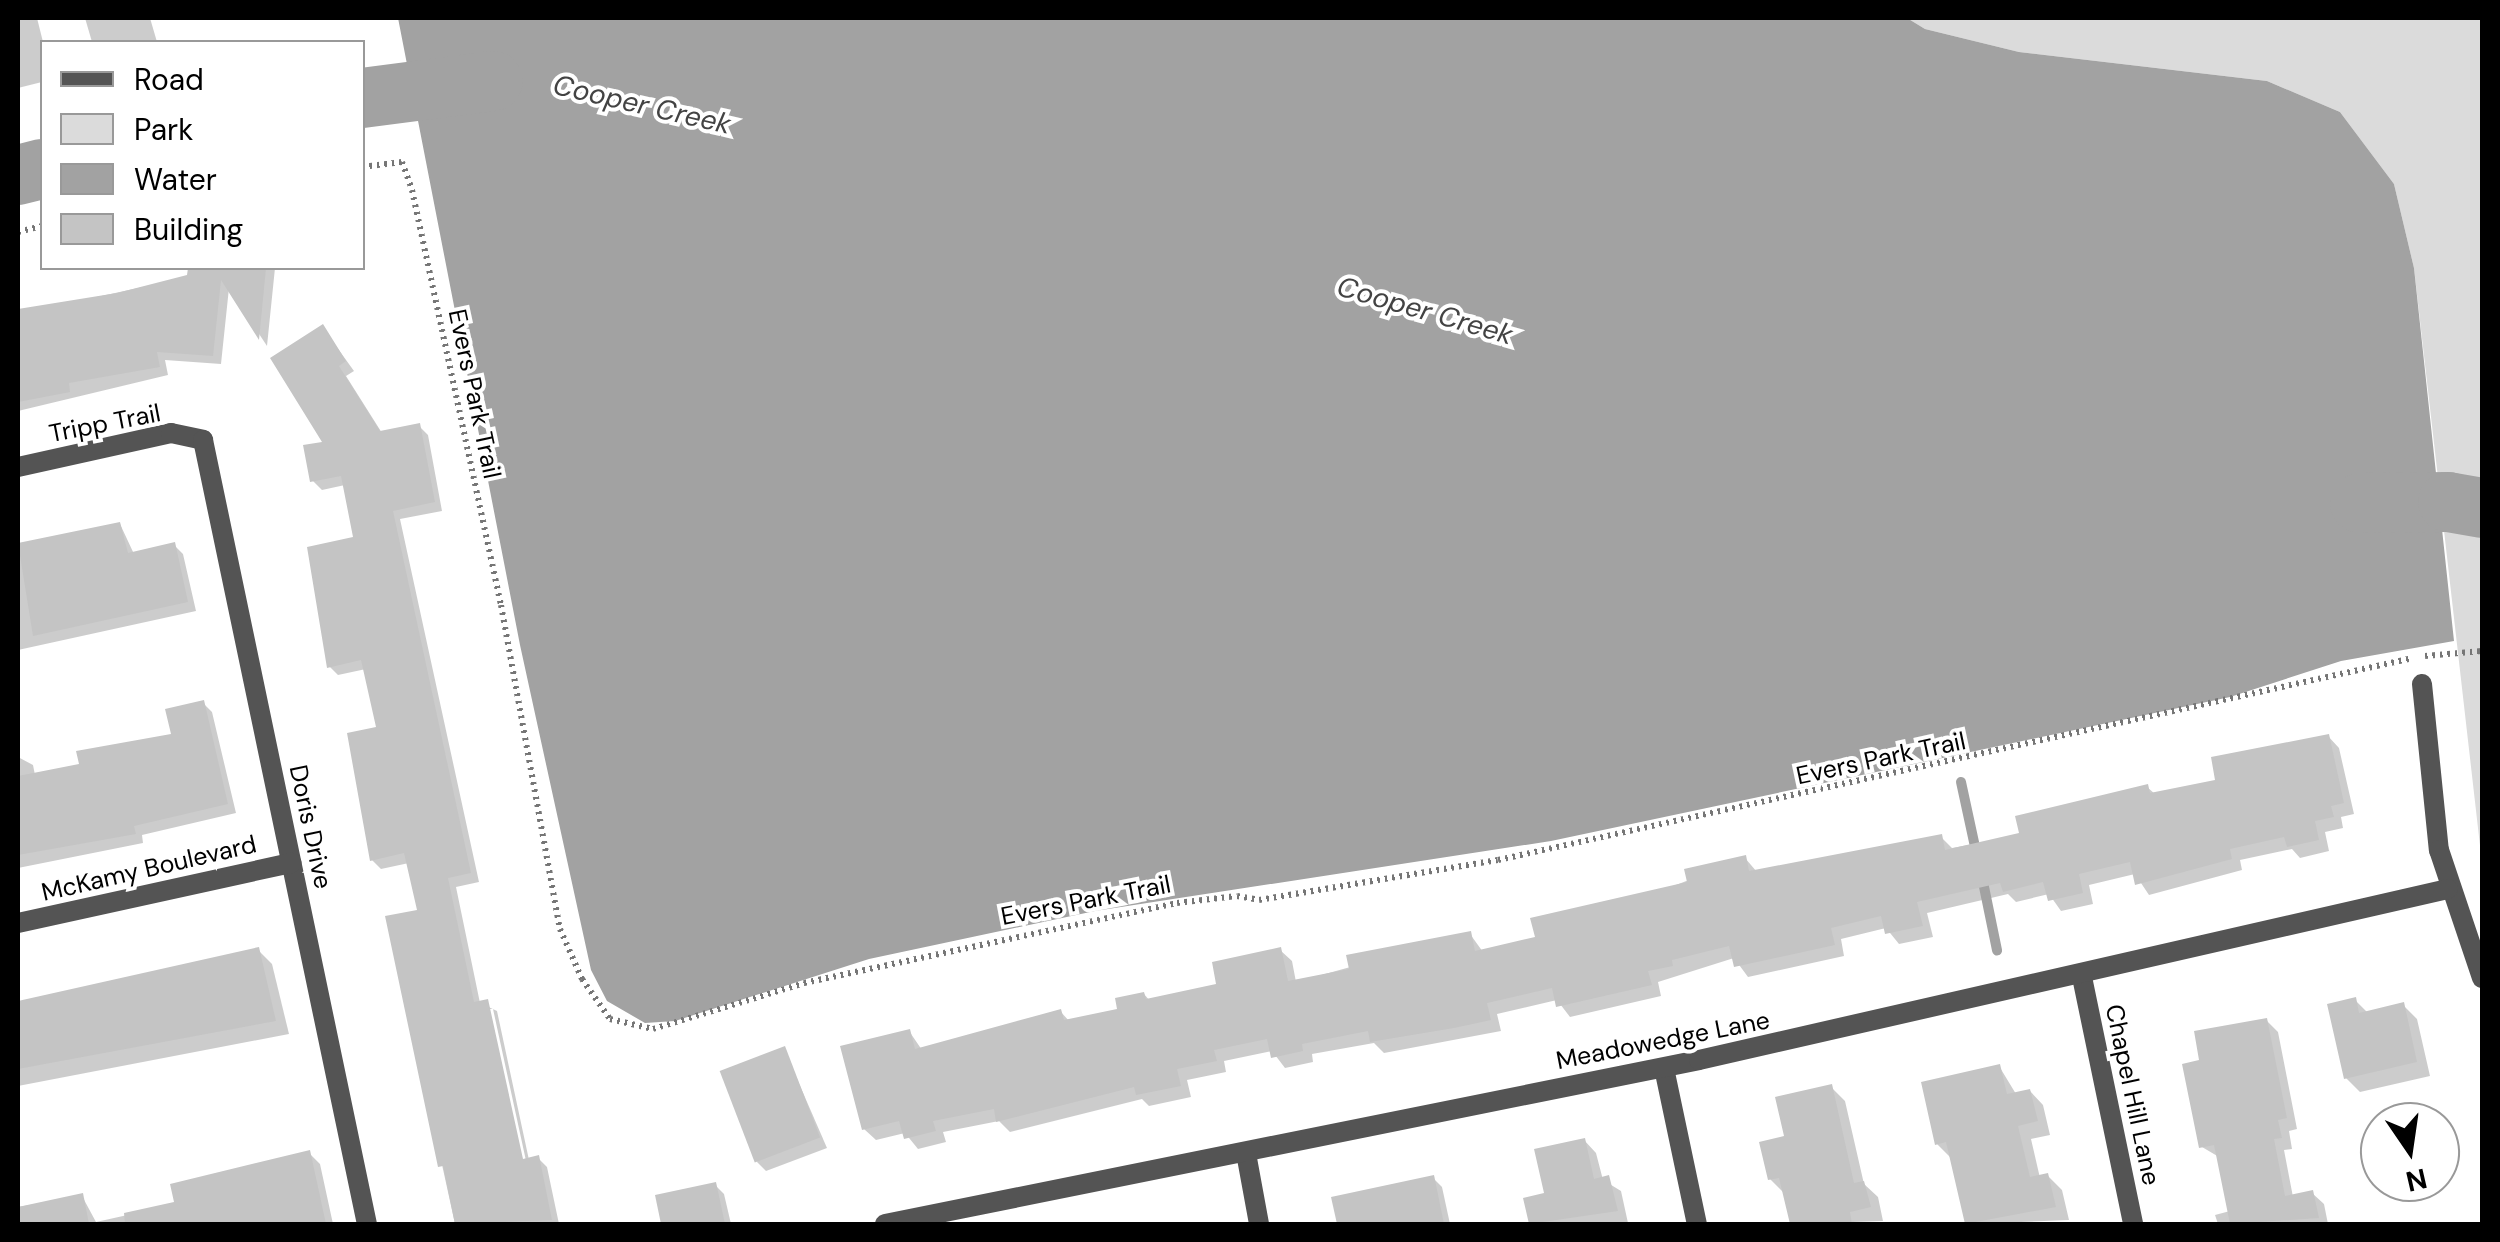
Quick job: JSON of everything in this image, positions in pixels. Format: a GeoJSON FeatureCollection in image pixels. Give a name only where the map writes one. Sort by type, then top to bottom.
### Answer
{"type":"FeatureCollection","features":[{"type":"Feature","properties":{"kind":"street","name":"Tripp Trail"},"geometry":{"type":"LineString","coordinates":[[18,467],[171,434],[203,440]]}},
{"type":"Feature","properties":{"kind":"street","name":"Doris Drive"},"geometry":{"type":"LineString","coordinates":[[203,440],[367,1224]]}},
{"type":"Feature","properties":{"kind":"street"},"geometry":{"type":"LineString","coordinates":[[2422,684],[2448,889],[2482,978]]}},
{"type":"Feature","properties":{"kind":"street","name":"McKamy Boulevard"},"geometry":{"type":"LineString","coordinates":[[18,924],[292,863]]}},
{"type":"Feature","properties":{"kind":"street","name":"Meadowedge Lane"},"geometry":{"type":"LineString","coordinates":[[885,1224],[1664,1068],[2082,976],[2448,889]]}},
{"type":"Feature","properties":{"kind":"street","name":"Chapel Hill Lane"},"geometry":{"type":"LineString","coordinates":[[2082,976],[2133,1224]]}},
{"type":"Feature","properties":{"kind":"street"},"geometry":{"type":"LineString","coordinates":[[1664,1068],[1697,1224]]}},
{"type":"Feature","properties":{"kind":"street"},"geometry":{"type":"LineString","coordinates":[[1246,1153],[1259,1224]]}},
{"type":"Feature","properties":{"kind":"path","name":"Evers Park Trail"},"geometry":{"type":"LineString","coordinates":[[365,167],[402,162],[412,190],[500,604],[560,928],[582,980],[610,1019],[639,1026],[694,1021],[804,982],[1139,910],[1237,896],[1259,900],[1498,860],[2224,704],[2332,672],[2482,651]]}},
{"type":"Feature","properties":{"kind":"green space"},"geometry":{"type":"Polygon","coordinates":[[[1907,18],[2482,18],[2482,863],[2414,268],[2394,184],[2340,112],[2267,81],[2019,52],[1925,29],[1907,18]]]}},
{"type":"Feature","properties":{"kind":"water"},"geometry":{"type":"Polygon","coordinates":[[[398,18],[1907,18],[1925,29],[2019,52],[2267,81],[2340,112],[2394,184],[2414,268],[2454,641],[2341,661],[2230,697],[1551,841],[1095,911],[869,959],[675,1021],[645,1023],[607,1001],[591,970],[520,645],[398,18]]]}},
{"type":"Feature","properties":{"kind":"building"},"geometry":{"type":"Polygon","coordinates":[[[188,270],[266,270],[259,340],[221,280],[213,356],[157,352],[160,367],[69,383],[70,392],[18,402],[18,309],[117,293],[187,275],[188,270]]]}},
{"type":"Feature","properties":{"kind":"building"},"geometry":{"type":"Polygon","coordinates":[[[323,324],[346,361],[339,366],[380,431],[420,423],[435,502],[393,511],[471,873],[448,878],[474,1002],[488,999],[523,1159],[539,1155],[552,1220],[455,1224],[443,1166],[438,1167],[385,916],[417,910],[404,853],[370,861],[347,733],[376,727],[361,660],[327,668],[307,547],[353,537],[341,476],[310,482],[303,445],[322,442],[270,358],[323,324]]]}},
{"type":"Feature","properties":{"kind":"building"},"geometry":{"type":"Polygon","coordinates":[[[120,522],[128,553],[175,542],[188,602],[33,636],[18,543],[120,522]]]}},
{"type":"Feature","properties":{"kind":"building"},"geometry":{"type":"Polygon","coordinates":[[[204,700],[228,804],[134,826],[136,834],[18,855],[18,776],[79,764],[76,751],[171,734],[165,709],[204,700]]]}},
{"type":"Feature","properties":{"kind":"building"},"geometry":{"type":"Polygon","coordinates":[[[2329,734],[2344,803],[2331,806],[2334,817],[2315,821],[2319,840],[2287,847],[2284,837],[2230,849],[2232,859],[2135,885],[2130,862],[2079,874],[2083,893],[2048,901],[2043,882],[2003,892],[2000,883],[1917,902],[1923,926],[1885,934],[1881,916],[1831,928],[1835,945],[1734,967],[1729,946],[1672,960],[1673,966],[1648,971],[1652,985],[1556,1007],[1552,988],[1487,1003],[1491,1020],[1454,1028],[1370,1042],[1368,1031],[1302,1044],[1303,1051],[1271,1058],[1267,1039],[1214,1050],[1217,1061],[1177,1069],[1181,1086],[1136,1095],[1134,1087],[996,1122],[994,1109],[933,1121],[936,1131],[904,1139],[899,1121],[862,1130],[840,1046],[910,1029],[915,1049],[1061,1009],[1064,1020],[1117,1009],[1115,998],[1144,992],[1146,999],[1216,984],[1212,962],[1281,947],[1288,981],[1349,969],[1346,955],[1471,931],[1475,951],[1535,937],[1530,918],[1687,882],[1684,869],[1746,855],[1749,871],[1942,834],[1945,850],[2019,833],[2015,816],[2148,784],[2150,793],[2215,780],[2211,757],[2329,734]]]}},
{"type":"Feature","properties":{"kind":"building"},"geometry":{"type":"Polygon","coordinates":[[[259,947],[276,1021],[18,1069],[18,1001],[259,947]]]}},
{"type":"Feature","properties":{"kind":"building"},"geometry":{"type":"Polygon","coordinates":[[[2356,997],[2359,1013],[2404,1002],[2417,1062],[2344,1079],[2327,1004],[2356,997]]]}},
{"type":"Feature","properties":{"kind":"building"},"geometry":{"type":"Polygon","coordinates":[[[2267,1018],[2287,1118],[2278,1120],[2282,1138],[2274,1139],[2285,1196],[2313,1190],[2319,1218],[2230,1224],[2214,1145],[2199,1148],[2182,1064],[2199,1060],[2194,1031],[2267,1018]]]}},
{"type":"Feature","properties":{"kind":"building"},"geometry":{"type":"Polygon","coordinates":[[[785,1046],[820,1137],[755,1163],[720,1071],[785,1046]]]}},
{"type":"Feature","properties":{"kind":"building"},"geometry":{"type":"Polygon","coordinates":[[[2000,1064],[2007,1094],[2030,1089],[2038,1121],[2018,1126],[2030,1177],[2048,1173],[2056,1207],[1965,1224],[1946,1142],[1935,1145],[1921,1082],[2000,1064]]]}},
{"type":"Feature","properties":{"kind":"building"},"geometry":{"type":"Polygon","coordinates":[[[1832,1084],[1854,1183],[1864,1181],[1871,1207],[1850,1212],[1852,1224],[1790,1224],[1779,1178],[1768,1180],[1759,1142],[1784,1136],[1775,1097],[1832,1084]]]}},
{"type":"Feature","properties":{"kind":"building"},"geometry":{"type":"Polygon","coordinates":[[[1585,1138],[1594,1179],[1609,1175],[1618,1211],[1529,1224],[1523,1198],[1544,1193],[1534,1149],[1585,1138]]]}},
{"type":"Feature","properties":{"kind":"building"},"geometry":{"type":"Polygon","coordinates":[[[310,1150],[326,1224],[125,1224],[124,1213],[174,1202],[170,1184],[310,1150]]]}},
{"type":"Feature","properties":{"kind":"building"},"geometry":{"type":"Polygon","coordinates":[[[1434,1175],[1444,1224],[1337,1224],[1331,1197],[1434,1175]]]}},
{"type":"Feature","properties":{"kind":"building"},"geometry":{"type":"Polygon","coordinates":[[[716,1182],[725,1224],[661,1224],[655,1195],[716,1182]]]}},
{"type":"Feature","properties":{"kind":"building"},"geometry":{"type":"Polygon","coordinates":[[[83,1193],[89,1224],[18,1224],[18,1207],[83,1193]]]}},
{"type":"Feature","properties":{"kind":"waterway","name":"Cooper Creek"},"geometry":{"type":"LineString","coordinates":[[365,98],[493,81]]}},
{"type":"Feature","properties":{"kind":"waterway","name":"Cooper Creek"},"geometry":{"type":"LineString","coordinates":[[18,175],[40,170]]}},
{"type":"Feature","properties":{"kind":"waterway","name":"Cooper Creek"},"geometry":{"type":"LineString","coordinates":[[2360,503],[2448,502],[2482,508]]}},
{"type":"Feature","properties":{"kind":"waterway"},"geometry":{"type":"LineString","coordinates":[[1961,782],[1977,856]]}},
{"type":"Feature","properties":{"kind":"waterway"},"geometry":{"type":"LineString","coordinates":[[1982,877],[1997,950]]}}]}
